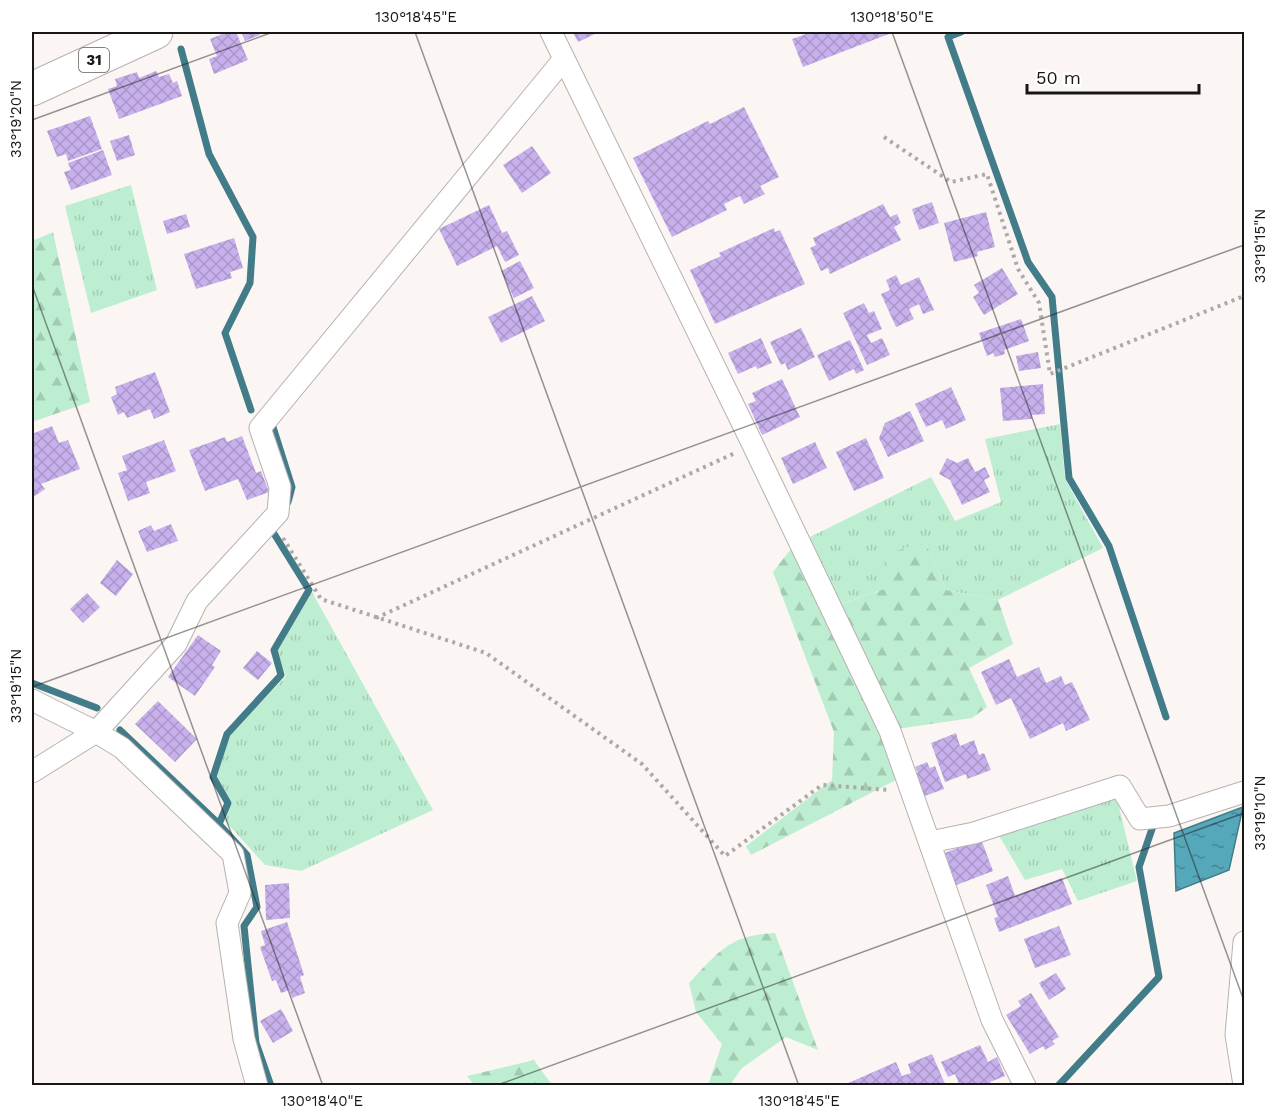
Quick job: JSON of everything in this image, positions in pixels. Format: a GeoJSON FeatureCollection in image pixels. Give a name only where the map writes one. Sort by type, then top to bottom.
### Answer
{"type":"FeatureCollection","features":[{"type":"Feature","properties":{"kind":"main road","name":"31"},"geometry":{"type":"LineString","coordinates":[[32,89],[156,32]]}},
{"type":"Feature","properties":{"kind":"street"},"geometry":{"type":"LineString","coordinates":[[550,32],[753,445],[890,731],[992,1020],[1025,1086]]}},
{"type":"Feature","properties":{"kind":"street"},"geometry":{"type":"LineString","coordinates":[[32,771],[96,732],[176,644],[197,601],[279,513],[280,487],[260,428],[564,59]]}},
{"type":"Feature","properties":{"kind":"street"},"geometry":{"type":"LineString","coordinates":[[32,700],[96,732],[122,748],[233,854],[240,893],[227,923],[244,1040],[257,1086]]}},
{"type":"Feature","properties":{"kind":"street"},"geometry":{"type":"LineString","coordinates":[[930,842],[974,833],[1120,786],[1140,819],[1169,816],[1245,792]]}},
{"type":"Feature","properties":{"kind":"street"},"geometry":{"type":"LineString","coordinates":[[1245,942],[1236,1035],[1245,1085]]}},
{"type":"Feature","properties":{"kind":"path"},"geometry":{"type":"LineString","coordinates":[[884,137],[951,182],[987,174],[1017,268],[1039,303],[1050,374],[1245,296]]}},
{"type":"Feature","properties":{"kind":"path"},"geometry":{"type":"LineString","coordinates":[[375,618],[753,445]]}},
{"type":"Feature","properties":{"kind":"path"},"geometry":{"type":"LineString","coordinates":[[272,519],[321,599],[486,653],[642,765],[725,856],[822,785],[912,791]]}},
{"type":"Feature","properties":{"kind":"green space"},"geometry":{"type":"Polygon","coordinates":[[[131,185],[157,290],[91,313],[65,206],[131,185]]]}},
{"type":"Feature","properties":{"kind":"green space"},"geometry":{"type":"Polygon","coordinates":[[[53,232],[90,402],[32,422],[32,241],[53,232]]]}},
{"type":"Feature","properties":{"kind":"green space"},"geometry":{"type":"Polygon","coordinates":[[[1060,424],[1065,479],[1103,548],[998,600],[946,590],[925,541],[884,589],[825,610],[794,545],[931,477],[955,521],[1001,502],[985,439],[1060,424]]]}},
{"type":"Feature","properties":{"kind":"green space"},"geometry":{"type":"Polygon","coordinates":[[[925,541],[946,590],[998,600],[1013,644],[969,668],[987,707],[972,718],[883,731],[898,779],[751,855],[746,846],[832,780],[834,732],[773,572],[794,545],[826,610],[884,589],[885,555],[925,541]]]}},
{"type":"Feature","properties":{"kind":"green space"},"geometry":{"type":"Polygon","coordinates":[[[312,592],[433,810],[301,871],[265,865],[225,821],[232,802],[217,777],[230,735],[286,676],[277,652],[312,592]]]}},
{"type":"Feature","properties":{"kind":"green space"},"geometry":{"type":"Polygon","coordinates":[[[1116,794],[1137,881],[1078,901],[1062,869],[1025,880],[998,834],[1116,794]]]}},
{"type":"Feature","properties":{"kind":"green space"},"geometry":{"type":"Polygon","coordinates":[[[775,933],[818,1050],[786,1037],[742,1068],[730,1085],[708,1085],[722,1044],[696,1012],[689,983],[726,947],[746,937],[775,933]]]}},
{"type":"Feature","properties":{"kind":"green space"},"geometry":{"type":"Polygon","coordinates":[[[534,1060],[552,1085],[474,1085],[467,1076],[534,1060]]]}},
{"type":"Feature","properties":{"kind":"water"},"geometry":{"type":"Polygon","coordinates":[[[1243,807],[1229,870],[1176,891],[1174,833],[1243,807]]]}},
{"type":"Feature","properties":{"kind":"building"},"geometry":{"type":"Polygon","coordinates":[[[227,32],[236,32],[248,60],[214,74],[209,59],[217,56],[210,39],[227,32]]]}},
{"type":"Feature","properties":{"kind":"building"},"geometry":{"type":"Polygon","coordinates":[[[241,32],[258,32],[260,35],[245,41],[241,32]]]}},
{"type":"Feature","properties":{"kind":"building"},"geometry":{"type":"Polygon","coordinates":[[[573,32],[599,32],[578,42],[573,32]]]}},
{"type":"Feature","properties":{"kind":"building"},"geometry":{"type":"Polygon","coordinates":[[[812,32],[894,32],[803,67],[792,39],[812,32]]]}},
{"type":"Feature","properties":{"kind":"building"},"geometry":{"type":"Polygon","coordinates":[[[156,71],[159,77],[169,74],[173,83],[177,81],[182,96],[119,119],[108,89],[117,86],[115,79],[137,72],[139,78],[156,71]]]}},
{"type":"Feature","properties":{"kind":"building"},"geometry":{"type":"Polygon","coordinates":[[[744,107],[779,177],[760,186],[765,194],[744,204],[740,196],[724,204],[727,210],[672,237],[633,158],[708,121],[710,124],[744,107]]]}},
{"type":"Feature","properties":{"kind":"building"},"geometry":{"type":"Polygon","coordinates":[[[90,116],[102,149],[68,161],[66,154],[57,157],[47,131],[90,116]]]}},
{"type":"Feature","properties":{"kind":"building"},"geometry":{"type":"Polygon","coordinates":[[[129,135],[135,155],[117,161],[110,141],[129,135]]]}},
{"type":"Feature","properties":{"kind":"building"},"geometry":{"type":"Polygon","coordinates":[[[532,146],[551,173],[522,193],[503,165],[532,146]]]}},
{"type":"Feature","properties":{"kind":"building"},"geometry":{"type":"Polygon","coordinates":[[[103,150],[112,175],[71,190],[64,172],[71,170],[68,163],[103,150]]]}},
{"type":"Feature","properties":{"kind":"building"},"geometry":{"type":"Polygon","coordinates":[[[932,202],[939,223],[919,230],[912,209],[932,202]]]}},
{"type":"Feature","properties":{"kind":"building"},"geometry":{"type":"Polygon","coordinates":[[[883,204],[890,217],[897,214],[901,223],[894,227],[901,240],[830,274],[828,268],[821,271],[810,248],[816,245],[813,238],[883,204]]]}},
{"type":"Feature","properties":{"kind":"building"},"geometry":{"type":"Polygon","coordinates":[[[489,205],[502,233],[507,231],[519,255],[505,262],[497,246],[457,266],[439,229],[489,205]]]}},
{"type":"Feature","properties":{"kind":"building"},"geometry":{"type":"Polygon","coordinates":[[[986,212],[995,247],[977,252],[978,256],[954,262],[944,223],[986,212]]]}},
{"type":"Feature","properties":{"kind":"building"},"geometry":{"type":"Polygon","coordinates":[[[186,214],[190,227],[167,234],[163,221],[186,214]]]}},
{"type":"Feature","properties":{"kind":"building"},"geometry":{"type":"Polygon","coordinates":[[[774,228],[775,232],[780,230],[805,284],[715,324],[690,270],[721,256],[719,253],[774,228]]]}},
{"type":"Feature","properties":{"kind":"building"},"geometry":{"type":"Polygon","coordinates":[[[234,238],[243,268],[230,272],[232,278],[196,289],[184,254],[234,238]]]}},
{"type":"Feature","properties":{"kind":"building"},"geometry":{"type":"Polygon","coordinates":[[[520,261],[534,288],[514,298],[501,271],[520,261]]]}},
{"type":"Feature","properties":{"kind":"building"},"geometry":{"type":"Polygon","coordinates":[[[1002,268],[1018,294],[984,315],[973,297],[979,293],[974,285],[1002,268]]]}},
{"type":"Feature","properties":{"kind":"building"},"geometry":{"type":"Polygon","coordinates":[[[896,275],[901,285],[919,277],[934,310],[923,314],[919,304],[909,309],[914,319],[896,327],[881,294],[890,290],[886,280],[896,275]]]}},
{"type":"Feature","properties":{"kind":"building"},"geometry":{"type":"Polygon","coordinates":[[[532,296],[545,321],[501,343],[488,317],[532,296]]]}},
{"type":"Feature","properties":{"kind":"building"},"geometry":{"type":"Polygon","coordinates":[[[864,303],[869,313],[874,311],[882,329],[867,335],[871,343],[882,338],[890,355],[867,365],[843,313],[864,303]]]}},
{"type":"Feature","properties":{"kind":"building"},"geometry":{"type":"Polygon","coordinates":[[[1021,319],[1029,341],[1004,350],[1005,354],[995,357],[993,353],[987,356],[979,333],[1021,319]]]}},
{"type":"Feature","properties":{"kind":"building"},"geometry":{"type":"Polygon","coordinates":[[[801,328],[815,357],[788,370],[785,363],[781,365],[770,342],[801,328]]]}},
{"type":"Feature","properties":{"kind":"building"},"geometry":{"type":"Polygon","coordinates":[[[761,338],[772,363],[757,369],[756,366],[738,374],[728,353],[761,338]]]}},
{"type":"Feature","properties":{"kind":"building"},"geometry":{"type":"Polygon","coordinates":[[[850,340],[864,370],[856,374],[854,369],[829,381],[817,355],[850,340]]]}},
{"type":"Feature","properties":{"kind":"building"},"geometry":{"type":"Polygon","coordinates":[[[1038,352],[1041,368],[1019,371],[1016,356],[1038,352]]]}},
{"type":"Feature","properties":{"kind":"building"},"geometry":{"type":"Polygon","coordinates":[[[155,372],[170,412],[154,419],[150,409],[127,418],[124,412],[118,415],[111,397],[117,394],[115,387],[155,372]]]}},
{"type":"Feature","properties":{"kind":"building"},"geometry":{"type":"Polygon","coordinates":[[[782,379],[800,417],[762,435],[748,404],[756,401],[752,393],[782,379]]]}},
{"type":"Feature","properties":{"kind":"building"},"geometry":{"type":"Polygon","coordinates":[[[1043,384],[1045,414],[1032,415],[1032,419],[1003,421],[1000,388],[1043,384]]]}},
{"type":"Feature","properties":{"kind":"building"},"geometry":{"type":"Polygon","coordinates":[[[951,387],[966,420],[946,429],[942,420],[926,427],[915,404],[951,387]]]}},
{"type":"Feature","properties":{"kind":"building"},"geometry":{"type":"Polygon","coordinates":[[[910,411],[924,441],[888,457],[879,438],[885,423],[910,411]]]}},
{"type":"Feature","properties":{"kind":"building"},"geometry":{"type":"Polygon","coordinates":[[[52,426],[59,443],[68,440],[80,469],[41,484],[45,489],[32,498],[32,434],[52,426]]]}},
{"type":"Feature","properties":{"kind":"building"},"geometry":{"type":"Polygon","coordinates":[[[242,436],[256,473],[261,471],[269,492],[247,500],[238,479],[205,491],[189,450],[225,437],[227,442],[242,436]]]}},
{"type":"Feature","properties":{"kind":"building"},"geometry":{"type":"Polygon","coordinates":[[[866,438],[884,478],[854,491],[836,452],[866,438]]]}},
{"type":"Feature","properties":{"kind":"building"},"geometry":{"type":"Polygon","coordinates":[[[164,440],[176,471],[146,482],[150,493],[128,501],[118,473],[127,470],[122,456],[164,440]]]}},
{"type":"Feature","properties":{"kind":"building"},"geometry":{"type":"Polygon","coordinates":[[[815,442],[827,468],[793,484],[781,458],[815,442]]]}},
{"type":"Feature","properties":{"kind":"building"},"geometry":{"type":"Polygon","coordinates":[[[947,458],[957,463],[968,458],[975,472],[985,467],[990,477],[984,480],[990,492],[962,505],[950,480],[939,474],[947,458]]]}},
{"type":"Feature","properties":{"kind":"building"},"geometry":{"type":"Polygon","coordinates":[[[171,524],[178,541],[147,552],[138,531],[151,525],[154,531],[171,524]]]}},
{"type":"Feature","properties":{"kind":"building"},"geometry":{"type":"Polygon","coordinates":[[[117,560],[133,574],[116,596],[100,583],[117,560]]]}},
{"type":"Feature","properties":{"kind":"building"},"geometry":{"type":"Polygon","coordinates":[[[87,593],[100,607],[83,623],[70,609],[87,593]]]}},
{"type":"Feature","properties":{"kind":"building"},"geometry":{"type":"Polygon","coordinates":[[[198,635],[221,651],[212,665],[215,667],[195,696],[168,677],[198,635]]]}},
{"type":"Feature","properties":{"kind":"building"},"geometry":{"type":"Polygon","coordinates":[[[257,651],[272,663],[258,680],[243,668],[257,651]]]}},
{"type":"Feature","properties":{"kind":"building"},"geometry":{"type":"Polygon","coordinates":[[[1009,659],[1017,677],[1039,667],[1046,683],[1061,676],[1065,685],[1072,682],[1090,720],[1066,731],[1063,723],[1030,739],[1011,698],[996,705],[981,672],[1009,659]]]}},
{"type":"Feature","properties":{"kind":"building"},"geometry":{"type":"Polygon","coordinates":[[[158,701],[197,739],[175,762],[135,724],[158,701]]]}},
{"type":"Feature","properties":{"kind":"building"},"geometry":{"type":"Polygon","coordinates":[[[956,733],[960,746],[974,740],[979,755],[984,753],[991,770],[967,779],[966,774],[945,782],[931,743],[956,733]]]}},
{"type":"Feature","properties":{"kind":"building"},"geometry":{"type":"Polygon","coordinates":[[[927,762],[930,768],[935,766],[944,789],[922,797],[913,775],[918,773],[915,767],[927,762]]]}},
{"type":"Feature","properties":{"kind":"building"},"geometry":{"type":"Polygon","coordinates":[[[981,839],[993,871],[954,886],[942,854],[981,839]]]}},
{"type":"Feature","properties":{"kind":"building"},"geometry":{"type":"Polygon","coordinates":[[[1008,876],[1015,896],[1062,878],[1072,904],[999,932],[994,918],[998,917],[986,885],[1008,876]]]}},
{"type":"Feature","properties":{"kind":"building"},"geometry":{"type":"Polygon","coordinates":[[[289,883],[290,918],[266,920],[265,885],[289,883]]]}},
{"type":"Feature","properties":{"kind":"building"},"geometry":{"type":"Polygon","coordinates":[[[287,922],[304,975],[300,977],[305,993],[292,998],[289,990],[281,993],[276,980],[272,981],[260,947],[265,945],[261,931],[287,922]]]}},
{"type":"Feature","properties":{"kind":"building"},"geometry":{"type":"Polygon","coordinates":[[[1059,926],[1071,955],[1035,968],[1024,939],[1059,926]]]}},
{"type":"Feature","properties":{"kind":"building"},"geometry":{"type":"Polygon","coordinates":[[[1056,973],[1066,989],[1049,1000],[1039,983],[1056,973]]]}},
{"type":"Feature","properties":{"kind":"building"},"geometry":{"type":"Polygon","coordinates":[[[1031,993],[1059,1037],[1052,1041],[1055,1044],[1045,1050],[1043,1046],[1030,1054],[1006,1015],[1021,1006],[1018,1001],[1031,993]]]}},
{"type":"Feature","properties":{"kind":"building"},"geometry":{"type":"Polygon","coordinates":[[[281,1009],[293,1031],[273,1043],[260,1021],[281,1009]]]}},
{"type":"Feature","properties":{"kind":"building"},"geometry":{"type":"Polygon","coordinates":[[[980,1045],[988,1062],[997,1057],[1005,1076],[990,1082],[991,1086],[960,1086],[955,1074],[948,1077],[941,1062],[980,1045]]]}},
{"type":"Feature","properties":{"kind":"building"},"geometry":{"type":"Polygon","coordinates":[[[932,1054],[946,1086],[847,1086],[846,1084],[896,1062],[902,1076],[911,1073],[908,1064],[932,1054]]]}},
{"type":"Feature","properties":{"kind":"waterway"},"geometry":{"type":"LineString","coordinates":[[961,32],[948,37],[1028,262],[1052,297],[1069,478],[1109,546],[1166,717]]}},
{"type":"Feature","properties":{"kind":"waterway"},"geometry":{"type":"LineString","coordinates":[[181,49],[209,154],[253,237],[250,283],[225,333],[251,410]]}},
{"type":"Feature","properties":{"kind":"waterway"},"geometry":{"type":"LineString","coordinates":[[273,427],[292,487],[288,502]]}},
{"type":"Feature","properties":{"kind":"waterway"},"geometry":{"type":"LineString","coordinates":[[219,824],[228,803],[213,777],[227,734],[281,675],[274,650],[309,590],[273,532]]}},
{"type":"Feature","properties":{"kind":"waterway"},"geometry":{"type":"LineString","coordinates":[[32,683],[97,708]]}},
{"type":"Feature","properties":{"kind":"waterway"},"geometry":{"type":"LineString","coordinates":[[120,730],[219,824],[247,855],[257,907],[244,926],[256,1043],[271,1086]]}},
{"type":"Feature","properties":{"kind":"waterway"},"geometry":{"type":"LineString","coordinates":[[1058,1086],[1159,977],[1139,867],[1153,826]]}}]}
